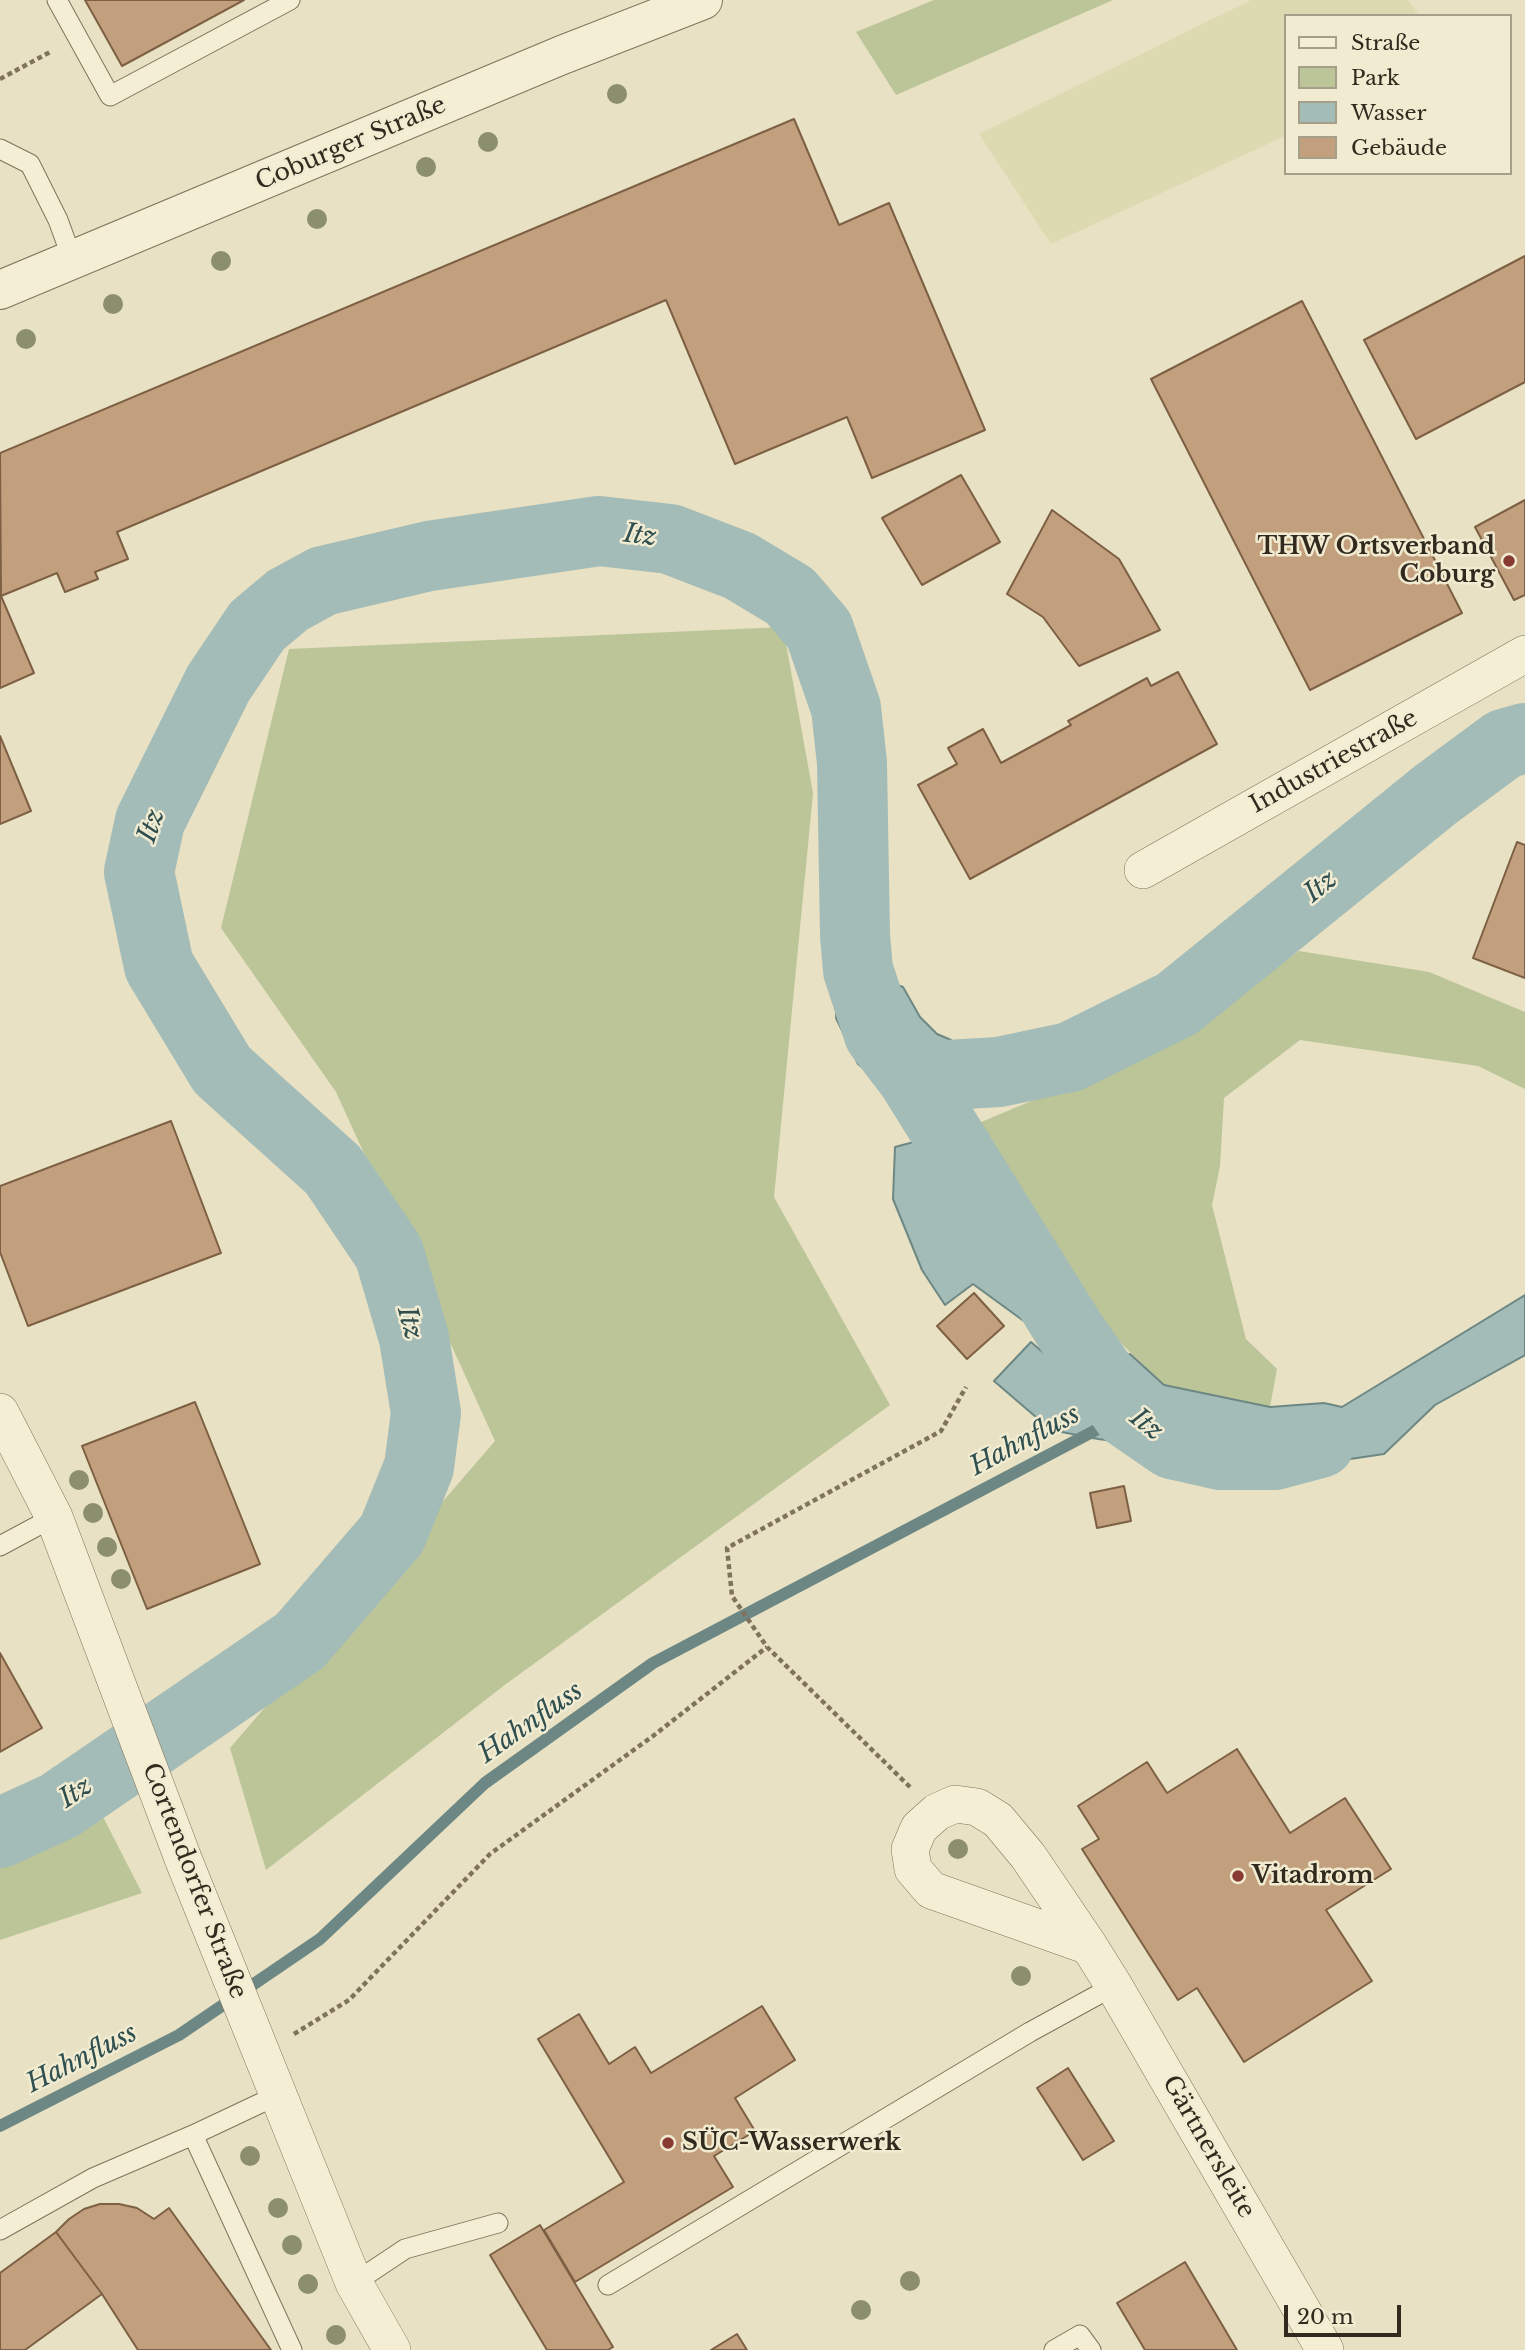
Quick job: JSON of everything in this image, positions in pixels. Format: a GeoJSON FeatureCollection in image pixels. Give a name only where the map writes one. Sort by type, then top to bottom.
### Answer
{"type":"FeatureCollection","features":[{"type":"Feature","properties":{"kind":"street","name":"Coburger Straße"},"geometry":{"type":"LineString","coordinates":[[0,290],[562,55],[703,0]]}},
{"type":"Feature","properties":{"kind":"street","name":"Industriestraße"},"geometry":{"type":"LineString","coordinates":[[1143,870],[1525,654]]}},
{"type":"Feature","properties":{"kind":"street","name":"Cortendorfer Straße"},"geometry":{"type":"LineString","coordinates":[[0,1412],[54,1517],[184,1861],[354,2283],[392,2350]]}},
{"type":"Feature","properties":{"kind":"street","name":"Gärtnersleite"},"geometry":{"type":"LineString","coordinates":[[937,1812],[956,1804],[977,1807],[998,1820],[1028,1856],[1114,1986],[1325,2350]]}},
{"type":"Feature","properties":{"kind":"street"},"geometry":{"type":"LineString","coordinates":[[937,1812],[919,1828],[910,1849],[913,1869],[931,1890],[1089,1946]]}},
{"type":"Feature","properties":{"kind":"lane"},"geometry":{"type":"LineString","coordinates":[[57,0],[110,96],[289,0]]}},
{"type":"Feature","properties":{"kind":"lane"},"geometry":{"type":"LineString","coordinates":[[0,149],[30,164],[58,220],[73,261]]}},
{"type":"Feature","properties":{"kind":"lane"},"geometry":{"type":"LineString","coordinates":[[0,1546],[54,1517]]}},
{"type":"Feature","properties":{"kind":"lane"},"geometry":{"type":"LineString","coordinates":[[608,2285],[1030,2032],[1114,1986]]}},
{"type":"Feature","properties":{"kind":"lane"},"geometry":{"type":"LineString","coordinates":[[0,2230],[93,2178],[280,2094]]}},
{"type":"Feature","properties":{"kind":"lane"},"geometry":{"type":"LineString","coordinates":[[193,2135],[292,2350]]}},
{"type":"Feature","properties":{"kind":"lane"},"geometry":{"type":"LineString","coordinates":[[354,2283],[404,2249],[498,2223]]}},
{"type":"Feature","properties":{"kind":"lane"},"geometry":{"type":"LineString","coordinates":[[1054,2350],[1080,2335],[1091,2350]]}},
{"type":"Feature","properties":{"kind":"path"},"geometry":{"type":"LineString","coordinates":[[0,79],[28,65]]}},
{"type":"Feature","properties":{"kind":"path"},"geometry":{"type":"LineString","coordinates":[[937,1812],[767,1647],[732,1596],[727,1548],[941,1431],[966,1387]]}},
{"type":"Feature","properties":{"kind":"path"},"geometry":{"type":"LineString","coordinates":[[263,2053],[349,2000],[490,1854],[653,1737],[767,1647]]}},
{"type":"Feature","properties":{"kind":"shaded area"},"geometry":{"type":"Polygon","coordinates":[[[1251,0],[1408,0],[1418,14],[1284,14],[1284,136],[1051,244],[979,134],[1251,0]]]}},
{"type":"Feature","properties":{"kind":"green space"},"geometry":{"type":"Polygon","coordinates":[[[934,0],[1113,0],[896,95],[856,32],[934,0]]]}},
{"type":"Feature","properties":{"kind":"green space"},"geometry":{"type":"Polygon","coordinates":[[[783,627],[813,793],[774,1197],[890,1405],[506,1684],[266,1870],[230,1748],[495,1441],[336,1092],[221,928],[289,649],[783,627]]]}},
{"type":"Feature","properties":{"kind":"green space"},"geometry":{"type":"Polygon","coordinates":[[[1299,951],[1429,972],[1525,1012],[1525,1089],[1478,1066],[1300,1040],[1224,1098],[1220,1166],[1212,1205],[1246,1339],[1277,1369],[1270,1407],[1163,1385],[1087,1309],[967,1128],[1169,1043],[1299,951]]]}},
{"type":"Feature","properties":{"kind":"green space"},"geometry":{"type":"Polygon","coordinates":[[[99,1809],[142,1893],[0,1940],[0,1863],[99,1809]]]}},
{"type":"Feature","properties":{"kind":"water"},"geometry":{"type":"Polygon","coordinates":[[[839,965],[903,987],[920,1017],[937,1034],[951,1040],[938,1096],[892,1092],[858,1064],[836,1018],[839,965]]]}},
{"type":"Feature","properties":{"kind":"water"},"geometry":{"type":"Polygon","coordinates":[[[967,1128],[1087,1309],[1047,1338],[973,1284],[945,1305],[922,1270],[893,1199],[895,1147],[967,1128]]]}},
{"type":"Feature","properties":{"kind":"water"},"geometry":{"type":"Polygon","coordinates":[[[1525,1295],[1525,1355],[1435,1405],[1384,1454],[1350,1459],[1270,1461],[1098,1439],[1051,1430],[994,1381],[1031,1342],[1075,1380],[1130,1354],[1164,1385],[1270,1407],[1324,1403],[1342,1407],[1525,1295]]]}},
{"type":"Feature","properties":{"kind":"building"},"geometry":{"type":"Polygon","coordinates":[[[85,0],[244,0],[122,66],[85,0]]]}},
{"type":"Feature","properties":{"kind":"building"},"geometry":{"type":"Polygon","coordinates":[[[794,119],[839,225],[889,203],[985,430],[872,478],[847,417],[735,464],[666,300],[117,532],[128,559],[95,572],[98,579],[65,592],[57,573],[1,596],[0,453],[794,119]]]}},
{"type":"Feature","properties":{"kind":"building"},"geometry":{"type":"Polygon","coordinates":[[[1525,256],[1525,382],[1416,439],[1364,340],[1525,256]]]}},
{"type":"Feature","properties":{"kind":"building"},"geometry":{"type":"Polygon","coordinates":[[[1302,301],[1462,613],[1310,690],[1151,379],[1302,301]]]}},
{"type":"Feature","properties":{"kind":"building"},"geometry":{"type":"Polygon","coordinates":[[[961,475],[1000,542],[922,585],[882,518],[961,475]]]}},
{"type":"Feature","properties":{"kind":"building","name":"THW Ortsverband Coburg"},"geometry":{"type":"Polygon","coordinates":[[[1525,500],[1525,595],[1514,600],[1475,527],[1525,500]]]}},
{"type":"Feature","properties":{"kind":"building"},"geometry":{"type":"Polygon","coordinates":[[[1052,510],[1119,559],[1160,630],[1079,666],[1043,617],[1007,594],[1052,510]]]}},
{"type":"Feature","properties":{"kind":"building"},"geometry":{"type":"Polygon","coordinates":[[[0,597],[34,673],[0,688],[0,597]]]}},
{"type":"Feature","properties":{"kind":"building"},"geometry":{"type":"Polygon","coordinates":[[[1178,672],[1217,744],[970,879],[918,785],[957,764],[948,748],[983,729],[1001,763],[1071,725],[1068,721],[1147,678],[1151,686],[1178,672]]]}},
{"type":"Feature","properties":{"kind":"building"},"geometry":{"type":"Polygon","coordinates":[[[0,736],[31,811],[0,824],[0,736]]]}},
{"type":"Feature","properties":{"kind":"building"},"geometry":{"type":"Polygon","coordinates":[[[1517,842],[1525,845],[1525,978],[1473,958],[1517,842]]]}},
{"type":"Feature","properties":{"kind":"building"},"geometry":{"type":"Polygon","coordinates":[[[171,1121],[221,1253],[28,1326],[0,1252],[0,1186],[171,1121]]]}},
{"type":"Feature","properties":{"kind":"building"},"geometry":{"type":"Polygon","coordinates":[[[974,1293],[1004,1326],[967,1359],[937,1326],[974,1293]]]}},
{"type":"Feature","properties":{"kind":"building"},"geometry":{"type":"Polygon","coordinates":[[[195,1402],[260,1564],[147,1609],[82,1446],[195,1402]]]}},
{"type":"Feature","properties":{"kind":"building"},"geometry":{"type":"Polygon","coordinates":[[[1124,1486],[1131,1521],[1097,1528],[1090,1493],[1124,1486]]]}},
{"type":"Feature","properties":{"kind":"building"},"geometry":{"type":"Polygon","coordinates":[[[0,1653],[42,1728],[0,1752],[0,1653]]]}},
{"type":"Feature","properties":{"kind":"building"},"geometry":{"type":"Polygon","coordinates":[[[1237,1749],[1290,1833],[1345,1798],[1391,1869],[1326,1910],[1372,1981],[1244,2062],[1197,1988],[1178,2000],[1082,1849],[1099,1839],[1078,1806],[1147,1762],[1167,1793],[1237,1749]]]}},
{"type":"Feature","properties":{"kind":"building","name":"SÜC-Wasserwerk"},"geometry":{"type":"Polygon","coordinates":[[[762,2006],[795,2060],[735,2098],[755,2131],[714,2156],[733,2187],[575,2282],[544,2230],[624,2182],[538,2039],[579,2014],[609,2064],[635,2047],[651,2073],[762,2006]]]}},
{"type":"Feature","properties":{"kind":"building"},"geometry":{"type":"Polygon","coordinates":[[[1068,2068],[1114,2141],[1083,2160],[1037,2088],[1068,2068]]]}},
{"type":"Feature","properties":{"kind":"building"},"geometry":{"type":"Polygon","coordinates":[[[100,2204],[137,2208],[154,2219],[169,2208],[271,2350],[138,2350],[102,2294],[56,2232],[84,2209],[100,2204]]]}},
{"type":"Feature","properties":{"kind":"building"},"geometry":{"type":"Polygon","coordinates":[[[540,2225],[613,2347],[608,2350],[547,2350],[490,2255],[540,2225]]]}},
{"type":"Feature","properties":{"kind":"building"},"geometry":{"type":"Polygon","coordinates":[[[56,2232],[102,2294],[25,2350],[0,2350],[0,2273],[56,2232]]]}},
{"type":"Feature","properties":{"kind":"building"},"geometry":{"type":"Polygon","coordinates":[[[1185,2262],[1237,2350],[1145,2350],[1117,2303],[1185,2262]]]}},
{"type":"Feature","properties":{"kind":"building"},"geometry":{"type":"Polygon","coordinates":[[[737,2334],[747,2350],[711,2350],[737,2334]]]}},
{"type":"Feature","properties":{"kind":"waterway","name":"Itz"},"geometry":{"type":"LineString","coordinates":[[0,1833],[59,1806],[300,1641],[392,1534],[419,1467],[426,1413],[414,1338],[389,1253],[333,1170],[222,1070],[159,966],[139,872],[150,821],[218,684],[257,626],[288,600],[323,581],[429,556],[599,531],[670,539],[740,566],[790,596],[819,630],[846,708],[852,763],[858,970],[879,1034],[912,1077],[1070,1331],[1127,1413],[1172,1444],[1221,1455],[1275,1455],[1320,1443]]}},
{"type":"Feature","properties":{"kind":"waterway","name":"Itz"},"geometry":{"type":"LineString","coordinates":[[912,1077],[999,1072],[1070,1057],[1177,1004],[1435,795],[1504,744],[1525,738]]}},
{"type":"Feature","properties":{"kind":"waterway","name":"Hahnfluss"},"geometry":{"type":"LineString","coordinates":[[0,2126],[179,2035],[320,1939],[485,1783],[653,1663],[1096,1430]]}},
{"type":"Feature","properties":{"kind":"place","name":"THW Ortsverband Coburg"},"geometry":{"type":"Point","coordinates":[1509,561]}},
{"type":"Feature","properties":{"kind":"place","name":"Vitadrom"},"geometry":{"type":"Point","coordinates":[1238,1876]}},
{"type":"Feature","properties":{"kind":"place","name":"SÜC-Wasserwerk"},"geometry":{"type":"Point","coordinates":[668,2143]}}]}
